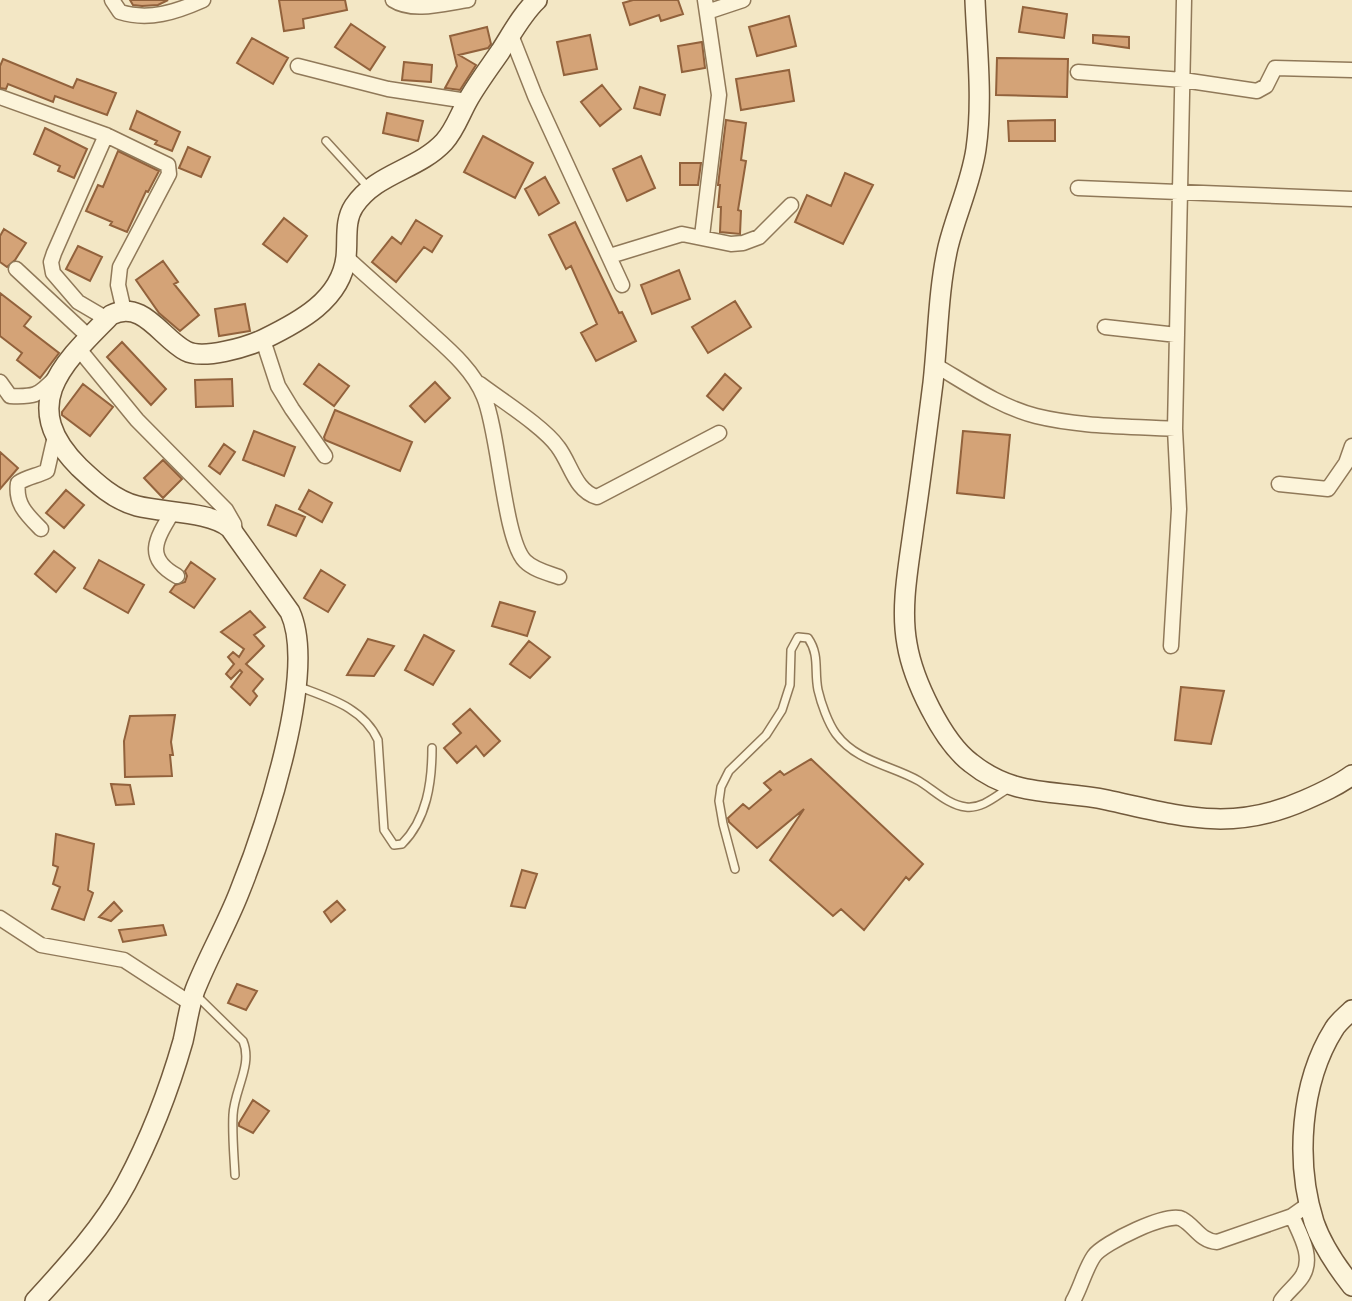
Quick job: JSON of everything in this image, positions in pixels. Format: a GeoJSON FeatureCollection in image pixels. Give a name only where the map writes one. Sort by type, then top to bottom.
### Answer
{"type":"FeatureCollection","features":[{"type":"Feature","properties":{"kind":"street"},"geometry":{"type":"LineString","coordinates":[[112,0],[120,12],[132,15],[160,15],[182,4],[203,0]]}},
{"type":"Feature","properties":{"kind":"street"},"geometry":{"type":"LineString","coordinates":[[393,0],[400,5],[412,6],[468,0]]}},
{"type":"Feature","properties":{"kind":"street"},"geometry":{"type":"LineString","coordinates":[[107,135],[50,267],[78,302],[115,315],[138,312],[188,352],[217,353],[263,340],[316,309],[339,285],[346,257],[350,212],[369,187],[429,154],[443,143],[467,101],[537,0]]}},
{"type":"Feature","properties":{"kind":"street"},"geometry":{"type":"LineString","coordinates":[[702,236],[719,95],[706,6],[743,0]]}},
{"type":"Feature","properties":{"kind":"street"},"geometry":{"type":"LineString","coordinates":[[975,0],[978,121],[976,150],[969,184],[944,266],[935,365],[907,578],[906,642],[915,676],[959,752],[992,777],[1037,792],[1091,796],[1180,817],[1221,821],[1253,818],[1293,805],[1336,786],[1352,775]]}},
{"type":"Feature","properties":{"kind":"street"},"geometry":{"type":"LineString","coordinates":[[1171,646],[1180,509],[1175,429],[1184,0]]}},
{"type":"Feature","properties":{"kind":"street"},"geometry":{"type":"LineString","coordinates":[[511,35],[622,285]]}},
{"type":"Feature","properties":{"kind":"street"},"geometry":{"type":"LineString","coordinates":[[298,66],[388,89],[467,101]]}},
{"type":"Feature","properties":{"kind":"street"},"geometry":{"type":"LineString","coordinates":[[1078,72],[1184,80],[1257,91],[1266,86],[1275,68],[1352,70]]}},
{"type":"Feature","properties":{"kind":"street"},"geometry":{"type":"LineString","coordinates":[[0,97],[107,135],[165,162],[169,171],[120,267],[115,315],[83,342],[53,384],[48,407],[55,436],[72,459],[95,482],[114,495],[134,505],[221,521],[235,534],[290,612],[296,625],[300,657],[275,786],[261,835],[238,896],[191,1003],[124,960],[40,945],[0,918]]}},
{"type":"Feature","properties":{"kind":"street"},"geometry":{"type":"LineString","coordinates":[[1078,188],[1352,199]]}},
{"type":"Feature","properties":{"kind":"street"},"geometry":{"type":"LineString","coordinates":[[610,256],[682,234],[731,244],[743,243],[759,237],[791,205]]}},
{"type":"Feature","properties":{"kind":"street"},"geometry":{"type":"LineString","coordinates":[[346,257],[447,349],[476,381],[547,435],[557,445],[583,491],[597,497],[719,433]]}},
{"type":"Feature","properties":{"kind":"street"},"geometry":{"type":"LineString","coordinates":[[16,269],[83,342],[136,420],[226,510],[234,524],[235,534]]}},
{"type":"Feature","properties":{"kind":"street"},"geometry":{"type":"LineString","coordinates":[[1105,327],[1177,335]]}},
{"type":"Feature","properties":{"kind":"street"},"geometry":{"type":"LineString","coordinates":[[263,340],[278,386],[325,456]]}},
{"type":"Feature","properties":{"kind":"street"},"geometry":{"type":"LineString","coordinates":[[935,365],[998,401],[1034,416],[1087,424],[1175,429]]}},
{"type":"Feature","properties":{"kind":"street"},"geometry":{"type":"LineString","coordinates":[[0,382],[10,396],[40,394],[64,368]]}},
{"type":"Feature","properties":{"kind":"street"},"geometry":{"type":"LineString","coordinates":[[476,381],[485,397],[518,549],[524,561],[559,577]]}},
{"type":"Feature","properties":{"kind":"street"},"geometry":{"type":"LineString","coordinates":[[41,529],[20,507],[18,482],[47,471],[55,436]]}},
{"type":"Feature","properties":{"kind":"street"},"geometry":{"type":"LineString","coordinates":[[1279,484],[1328,489],[1346,463],[1352,446]]}},
{"type":"Feature","properties":{"kind":"street"},"geometry":{"type":"LineString","coordinates":[[172,513],[158,536],[156,549],[164,569],[177,576]]}},
{"type":"Feature","properties":{"kind":"street"},"geometry":{"type":"LineString","coordinates":[[35,1301],[108,1214],[125,1187],[166,1089],[182,1042],[194,992]]}},
{"type":"Feature","properties":{"kind":"street"},"geometry":{"type":"LineString","coordinates":[[1351,1285],[1323,1243],[1309,1204],[1304,1160],[1310,1094],[1324,1047],[1335,1026],[1352,1010]]}},
{"type":"Feature","properties":{"kind":"street"},"geometry":{"type":"LineString","coordinates":[[1073,1301],[1095,1255],[1113,1240],[1171,1217],[1181,1217],[1209,1242],[1217,1242],[1292,1216],[1309,1204]]}},
{"type":"Feature","properties":{"kind":"street"},"geometry":{"type":"LineString","coordinates":[[1281,1301],[1303,1275],[1308,1261],[1306,1248],[1292,1216]]}},
{"type":"Feature","properties":{"kind":"lane"},"geometry":{"type":"LineString","coordinates":[[326,141],[369,187]]}},
{"type":"Feature","properties":{"kind":"lane"},"geometry":{"type":"LineString","coordinates":[[735,869],[719,801],[721,787],[729,771],[765,734],[782,710],[790,685],[791,650],[797,637],[808,638],[813,646],[818,689],[836,734],[868,761],[919,781],[945,799],[965,807],[979,806],[1013,786]]}},
{"type":"Feature","properties":{"kind":"lane"},"geometry":{"type":"LineString","coordinates":[[296,685],[343,704],[362,716],[372,727],[378,740],[384,830],[394,845],[402,844],[419,821],[432,774],[432,748]]}},
{"type":"Feature","properties":{"kind":"lane"},"geometry":{"type":"LineString","coordinates":[[194,992],[243,1041],[246,1049],[246,1062],[233,1113],[234,1175]]}},
{"type":"Feature","properties":{"kind":"building"},"geometry":{"type":"Polygon","coordinates":[[[130,0],[168,0],[158,5],[142,6],[133,5],[130,0]]]}},
{"type":"Feature","properties":{"kind":"building"},"geometry":{"type":"Polygon","coordinates":[[[279,0],[345,0],[347,10],[303,19],[304,28],[284,31],[279,0]]]}},
{"type":"Feature","properties":{"kind":"building"},"geometry":{"type":"Polygon","coordinates":[[[633,0],[678,0],[683,14],[661,21],[659,15],[630,25],[623,3],[633,0]]]}},
{"type":"Feature","properties":{"kind":"building"},"geometry":{"type":"Polygon","coordinates":[[[1023,7],[1067,14],[1064,38],[1019,32],[1023,7]]]}},
{"type":"Feature","properties":{"kind":"building"},"geometry":{"type":"Polygon","coordinates":[[[789,16],[796,46],[757,56],[749,27],[789,16]]]}},
{"type":"Feature","properties":{"kind":"building"},"geometry":{"type":"Polygon","coordinates":[[[351,24],[385,47],[370,70],[335,47],[351,24]]]}},
{"type":"Feature","properties":{"kind":"building"},"geometry":{"type":"Polygon","coordinates":[[[487,27],[491,44],[488,48],[459,55],[476,65],[460,90],[445,88],[457,66],[450,36],[487,27]]]}},
{"type":"Feature","properties":{"kind":"building"},"geometry":{"type":"Polygon","coordinates":[[[590,35],[597,69],[564,75],[557,42],[590,35]]]}},
{"type":"Feature","properties":{"kind":"building"},"geometry":{"type":"Polygon","coordinates":[[[1093,35],[1129,37],[1129,48],[1093,43],[1093,35]]]}},
{"type":"Feature","properties":{"kind":"building"},"geometry":{"type":"Polygon","coordinates":[[[252,38],[288,58],[273,84],[237,63],[252,38]]]}},
{"type":"Feature","properties":{"kind":"building"},"geometry":{"type":"Polygon","coordinates":[[[702,42],[705,68],[682,72],[678,46],[702,42]]]}},
{"type":"Feature","properties":{"kind":"building"},"geometry":{"type":"Polygon","coordinates":[[[997,58],[1068,59],[1067,97],[996,95],[997,58]]]}},
{"type":"Feature","properties":{"kind":"building"},"geometry":{"type":"Polygon","coordinates":[[[3,59],[73,88],[77,79],[116,93],[107,115],[55,96],[53,102],[8,84],[6,89],[0,88],[0,66],[3,59]]]}},
{"type":"Feature","properties":{"kind":"building"},"geometry":{"type":"Polygon","coordinates":[[[404,62],[432,65],[431,82],[402,80],[404,62]]]}},
{"type":"Feature","properties":{"kind":"building"},"geometry":{"type":"Polygon","coordinates":[[[789,70],[794,101],[741,110],[736,79],[789,70]]]}},
{"type":"Feature","properties":{"kind":"building"},"geometry":{"type":"Polygon","coordinates":[[[602,85],[621,109],[600,126],[581,102],[602,85]]]}},
{"type":"Feature","properties":{"kind":"building"},"geometry":{"type":"Polygon","coordinates":[[[640,87],[665,95],[660,115],[634,108],[640,87]]]}},
{"type":"Feature","properties":{"kind":"building"},"geometry":{"type":"Polygon","coordinates":[[[137,111],[180,132],[172,151],[130,129],[137,111]]]}},
{"type":"Feature","properties":{"kind":"building"},"geometry":{"type":"Polygon","coordinates":[[[387,113],[423,121],[418,141],[383,133],[387,113]]]}},
{"type":"Feature","properties":{"kind":"building"},"geometry":{"type":"Polygon","coordinates":[[[726,120],[746,123],[741,160],[746,161],[738,210],[741,211],[740,234],[720,232],[718,185],[726,120]]]}},
{"type":"Feature","properties":{"kind":"building"},"geometry":{"type":"Polygon","coordinates":[[[1055,120],[1055,141],[1009,141],[1008,121],[1055,120]]]}},
{"type":"Feature","properties":{"kind":"building"},"geometry":{"type":"Polygon","coordinates":[[[45,128],[87,149],[74,178],[58,171],[60,166],[34,154],[45,128]]]}},
{"type":"Feature","properties":{"kind":"building"},"geometry":{"type":"Polygon","coordinates":[[[483,136],[533,163],[515,198],[464,172],[483,136]]]}},
{"type":"Feature","properties":{"kind":"building"},"geometry":{"type":"Polygon","coordinates":[[[188,147],[210,157],[201,177],[179,168],[188,147]]]}},
{"type":"Feature","properties":{"kind":"building"},"geometry":{"type":"Polygon","coordinates":[[[118,151],[159,171],[148,192],[146,191],[127,232],[86,211],[98,185],[103,187],[118,151]]]}},
{"type":"Feature","properties":{"kind":"building"},"geometry":{"type":"Polygon","coordinates":[[[641,156],[655,188],[627,201],[613,169],[641,156]]]}},
{"type":"Feature","properties":{"kind":"building"},"geometry":{"type":"Polygon","coordinates":[[[680,163],[701,163],[698,185],[680,185],[680,163]]]}},
{"type":"Feature","properties":{"kind":"building"},"geometry":{"type":"Polygon","coordinates":[[[845,173],[873,185],[843,244],[795,222],[807,195],[831,206],[845,173]]]}},
{"type":"Feature","properties":{"kind":"building"},"geometry":{"type":"Polygon","coordinates":[[[545,177],[559,203],[539,215],[525,189],[545,177]]]}},
{"type":"Feature","properties":{"kind":"building"},"geometry":{"type":"Polygon","coordinates":[[[284,218],[307,236],[287,262],[263,244],[284,218]]]}},
{"type":"Feature","properties":{"kind":"building"},"geometry":{"type":"Polygon","coordinates":[[[416,220],[442,236],[432,252],[424,247],[396,282],[372,262],[392,237],[401,244],[416,220]]]}},
{"type":"Feature","properties":{"kind":"building"},"geometry":{"type":"Polygon","coordinates":[[[575,222],[619,313],[622,312],[636,341],[596,361],[581,333],[597,324],[571,266],[566,269],[549,235],[575,222]]]}},
{"type":"Feature","properties":{"kind":"building"},"geometry":{"type":"Polygon","coordinates":[[[4,229],[26,243],[7,267],[0,262],[0,236],[4,229]]]}},
{"type":"Feature","properties":{"kind":"building"},"geometry":{"type":"Polygon","coordinates":[[[78,246],[102,257],[90,281],[66,269],[78,246]]]}},
{"type":"Feature","properties":{"kind":"building"},"geometry":{"type":"Polygon","coordinates":[[[163,261],[178,282],[174,284],[199,315],[180,331],[159,313],[136,280],[163,261]]]}},
{"type":"Feature","properties":{"kind":"building"},"geometry":{"type":"Polygon","coordinates":[[[679,270],[690,299],[652,314],[641,285],[679,270]]]}},
{"type":"Feature","properties":{"kind":"building"},"geometry":{"type":"Polygon","coordinates":[[[0,293],[31,317],[24,326],[59,353],[40,378],[17,360],[22,353],[0,336],[0,293]]]}},
{"type":"Feature","properties":{"kind":"building"},"geometry":{"type":"Polygon","coordinates":[[[735,301],[751,327],[708,353],[692,327],[735,301]]]}},
{"type":"Feature","properties":{"kind":"building"},"geometry":{"type":"Polygon","coordinates":[[[245,304],[250,331],[219,336],[215,309],[245,304]]]}},
{"type":"Feature","properties":{"kind":"building"},"geometry":{"type":"Polygon","coordinates":[[[122,342],[166,389],[151,405],[107,357],[122,342]]]}},
{"type":"Feature","properties":{"kind":"building"},"geometry":{"type":"Polygon","coordinates":[[[319,364],[349,386],[334,406],[304,384],[319,364]]]}},
{"type":"Feature","properties":{"kind":"building"},"geometry":{"type":"Polygon","coordinates":[[[725,374],[741,388],[723,410],[707,396],[725,374]]]}},
{"type":"Feature","properties":{"kind":"building"},"geometry":{"type":"Polygon","coordinates":[[[232,379],[233,406],[196,407],[195,380],[232,379]]]}},
{"type":"Feature","properties":{"kind":"building"},"geometry":{"type":"Polygon","coordinates":[[[435,382],[450,398],[425,422],[410,406],[435,382]]]}},
{"type":"Feature","properties":{"kind":"building"},"geometry":{"type":"Polygon","coordinates":[[[83,384],[113,407],[90,436],[62,415],[83,384]]]}},
{"type":"Feature","properties":{"kind":"building"},"geometry":{"type":"Polygon","coordinates":[[[335,410],[412,442],[400,471],[325,440],[335,410]]]}},
{"type":"Feature","properties":{"kind":"building"},"geometry":{"type":"Polygon","coordinates":[[[254,431],[295,447],[284,476],[243,460],[254,431]]]}},
{"type":"Feature","properties":{"kind":"building"},"geometry":{"type":"Polygon","coordinates":[[[963,431],[1010,435],[1004,498],[957,493],[963,431]]]}},
{"type":"Feature","properties":{"kind":"building"},"geometry":{"type":"Polygon","coordinates":[[[224,444],[235,452],[220,474],[209,466],[224,444]]]}},
{"type":"Feature","properties":{"kind":"building"},"geometry":{"type":"Polygon","coordinates":[[[0,452],[18,468],[0,489],[0,452]]]}},
{"type":"Feature","properties":{"kind":"building"},"geometry":{"type":"Polygon","coordinates":[[[163,460],[182,479],[163,498],[144,478],[163,460]]]}},
{"type":"Feature","properties":{"kind":"building"},"geometry":{"type":"Polygon","coordinates":[[[66,490],[84,505],[64,528],[46,513],[66,490]]]}},
{"type":"Feature","properties":{"kind":"building"},"geometry":{"type":"Polygon","coordinates":[[[309,490],[332,503],[322,522],[299,509],[309,490]]]}},
{"type":"Feature","properties":{"kind":"building"},"geometry":{"type":"Polygon","coordinates":[[[276,505],[305,517],[296,536],[268,525],[276,505]]]}},
{"type":"Feature","properties":{"kind":"building"},"geometry":{"type":"Polygon","coordinates":[[[54,551],[75,568],[56,592],[35,574],[54,551]]]}},
{"type":"Feature","properties":{"kind":"building"},"geometry":{"type":"Polygon","coordinates":[[[99,560],[144,585],[128,613],[84,588],[99,560]]]}},
{"type":"Feature","properties":{"kind":"building"},"geometry":{"type":"Polygon","coordinates":[[[191,562],[215,579],[194,608],[170,592],[175,585],[185,582],[185,571],[191,562]]]}},
{"type":"Feature","properties":{"kind":"building"},"geometry":{"type":"Polygon","coordinates":[[[321,570],[345,585],[328,612],[304,598],[321,570]]]}},
{"type":"Feature","properties":{"kind":"building"},"geometry":{"type":"Polygon","coordinates":[[[500,602],[535,612],[527,636],[492,626],[500,602]]]}},
{"type":"Feature","properties":{"kind":"building"},"geometry":{"type":"Polygon","coordinates":[[[250,611],[265,627],[254,635],[264,646],[246,664],[263,679],[253,691],[257,696],[250,705],[231,687],[242,672],[240,670],[231,679],[226,674],[234,664],[228,657],[233,652],[239,657],[244,649],[221,632],[250,611]]]}},
{"type":"Feature","properties":{"kind":"building"},"geometry":{"type":"Polygon","coordinates":[[[424,635],[454,651],[433,685],[405,670],[424,635]]]}},
{"type":"Feature","properties":{"kind":"building"},"geometry":{"type":"Polygon","coordinates":[[[368,639],[394,646],[374,676],[347,675],[368,639]]]}},
{"type":"Feature","properties":{"kind":"building"},"geometry":{"type":"Polygon","coordinates":[[[529,641],[550,657],[530,678],[510,664],[529,641]]]}},
{"type":"Feature","properties":{"kind":"building"},"geometry":{"type":"Polygon","coordinates":[[[1181,687],[1224,691],[1211,744],[1175,740],[1181,687]]]}},
{"type":"Feature","properties":{"kind":"building"},"geometry":{"type":"Polygon","coordinates":[[[470,709],[500,741],[484,756],[476,746],[457,763],[444,748],[461,733],[453,724],[470,709]]]}},
{"type":"Feature","properties":{"kind":"building"},"geometry":{"type":"Polygon","coordinates":[[[175,715],[171,742],[173,755],[170,755],[172,776],[125,777],[124,741],[130,716],[175,715]]]}},
{"type":"Feature","properties":{"kind":"building"},"geometry":{"type":"Polygon","coordinates":[[[811,759],[923,864],[909,880],[906,877],[864,930],[841,909],[833,916],[770,860],[804,809],[757,848],[729,822],[728,818],[743,804],[749,809],[771,790],[764,783],[780,771],[784,775],[811,759]]]}},
{"type":"Feature","properties":{"kind":"building"},"geometry":{"type":"Polygon","coordinates":[[[111,784],[130,785],[134,804],[116,805],[111,784]]]}},
{"type":"Feature","properties":{"kind":"building"},"geometry":{"type":"Polygon","coordinates":[[[56,834],[94,844],[88,890],[93,893],[84,920],[52,909],[60,887],[53,884],[58,867],[53,865],[56,834]]]}},
{"type":"Feature","properties":{"kind":"building"},"geometry":{"type":"Polygon","coordinates":[[[522,870],[537,874],[525,908],[511,906],[522,870]]]}},
{"type":"Feature","properties":{"kind":"building"},"geometry":{"type":"Polygon","coordinates":[[[337,901],[345,910],[331,922],[324,912],[337,901]]]}},
{"type":"Feature","properties":{"kind":"building"},"geometry":{"type":"Polygon","coordinates":[[[114,902],[122,911],[111,921],[99,917],[114,902]]]}},
{"type":"Feature","properties":{"kind":"building"},"geometry":{"type":"Polygon","coordinates":[[[163,925],[166,935],[123,942],[119,930],[163,925]]]}},
{"type":"Feature","properties":{"kind":"building"},"geometry":{"type":"Polygon","coordinates":[[[237,984],[257,991],[246,1010],[228,1003],[237,984]]]}},
{"type":"Feature","properties":{"kind":"building"},"geometry":{"type":"Polygon","coordinates":[[[253,1100],[269,1111],[253,1133],[239,1126],[239,1123],[253,1100]]]}}]}
